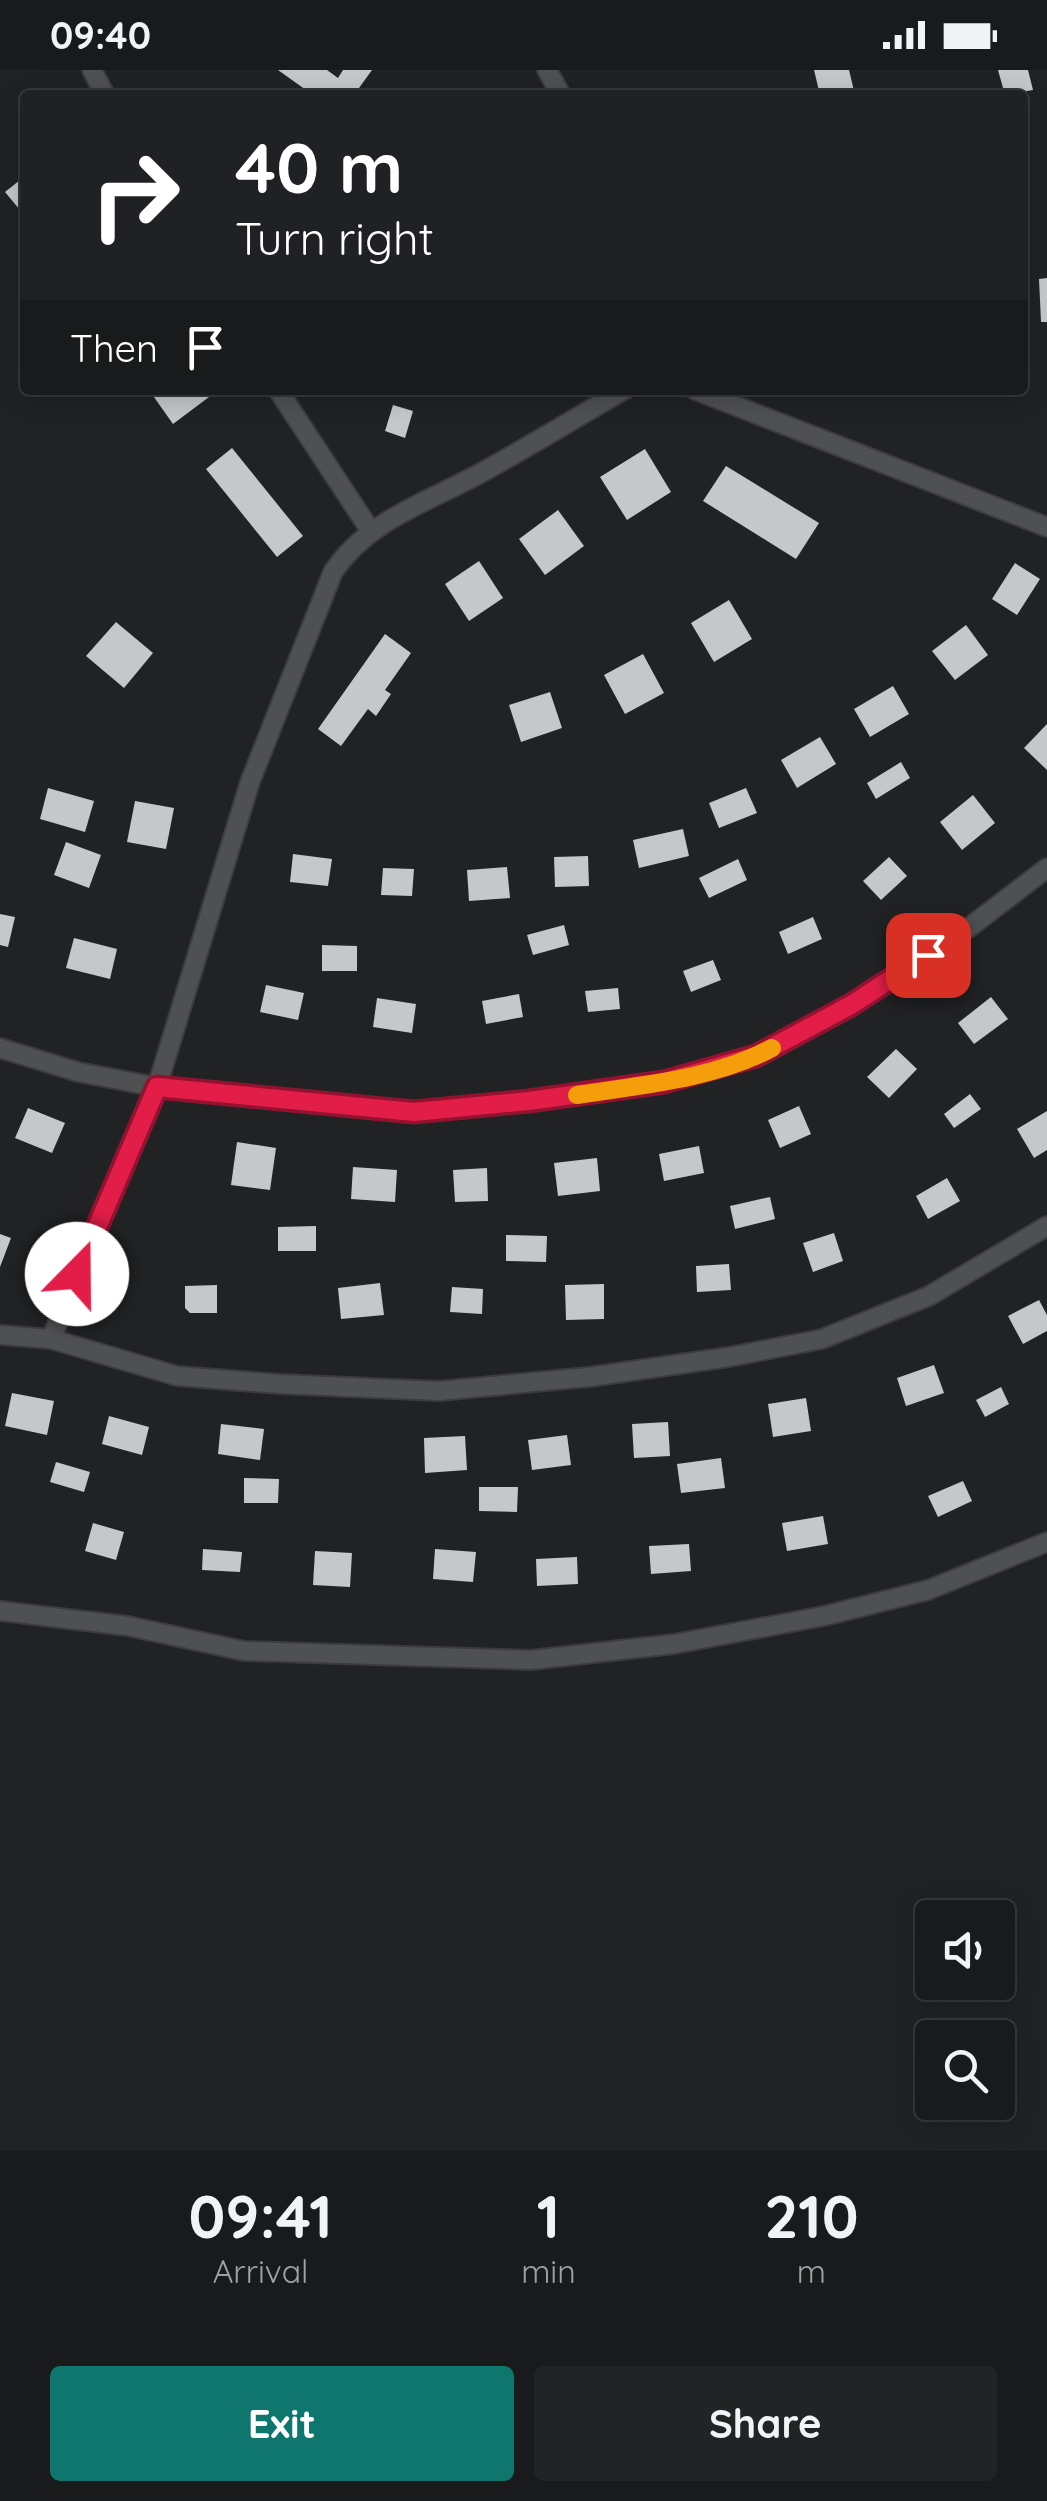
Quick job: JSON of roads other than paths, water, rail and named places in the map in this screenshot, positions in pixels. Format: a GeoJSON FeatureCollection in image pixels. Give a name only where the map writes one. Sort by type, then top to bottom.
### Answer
{"type":"FeatureCollection","features":[{"type":"Feature","properties":{"kind":"lane"},"geometry":{"type":"LineString","coordinates":[[281,395],[370,530]]}},
{"type":"Feature","properties":{"kind":"lane"},"geometry":{"type":"LineString","coordinates":[[51,1339],[157,1087],[250,782],[323,592],[345,553],[370,530],[477,475],[615,395]]}},
{"type":"Feature","properties":{"kind":"lane"},"geometry":{"type":"LineString","coordinates":[[708,395],[1047,527]]}},
{"type":"Feature","properties":{"kind":"lane"},"geometry":{"type":"LineString","coordinates":[[0,1048],[78,1072],[157,1087],[414,1112],[664,1082],[756,1056],[851,1005],[954,939],[1047,868]]}},
{"type":"Feature","properties":{"kind":"lane"},"geometry":{"type":"LineString","coordinates":[[0,1335],[51,1339],[177,1376],[280,1384],[439,1391],[589,1377],[822,1339],[929,1296],[1047,1226]]}},
{"type":"Feature","properties":{"kind":"lane"},"geometry":{"type":"LineString","coordinates":[[0,1612],[128,1626],[244,1651],[531,1660],[674,1644],[824,1616],[928,1590],[1047,1542]]}}]}
